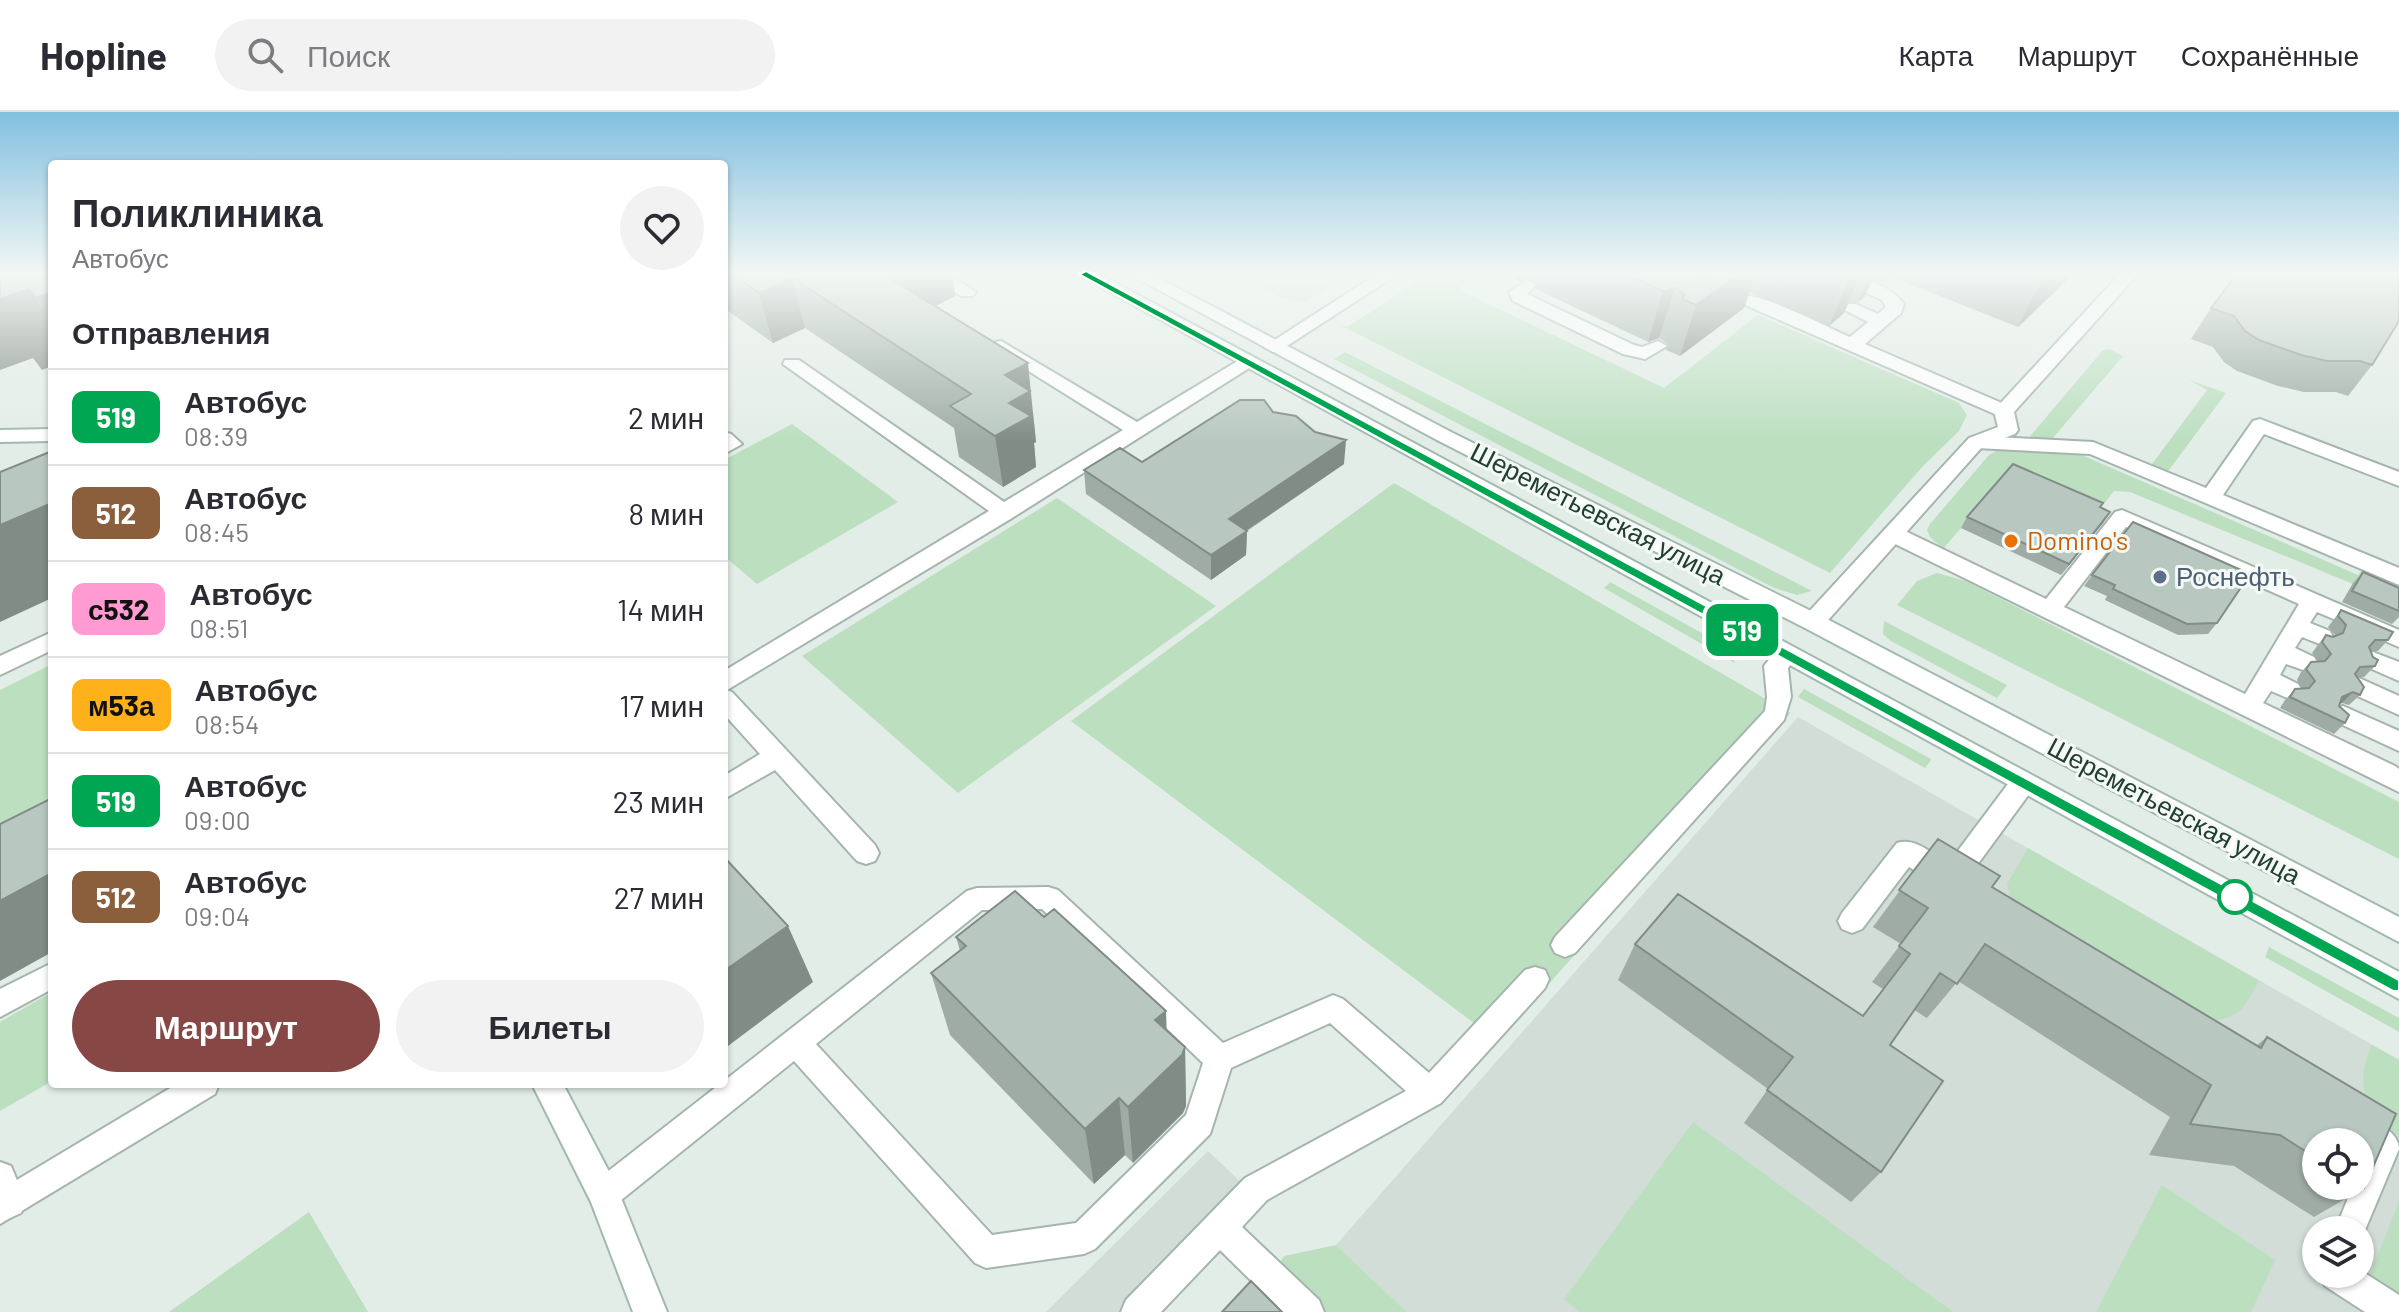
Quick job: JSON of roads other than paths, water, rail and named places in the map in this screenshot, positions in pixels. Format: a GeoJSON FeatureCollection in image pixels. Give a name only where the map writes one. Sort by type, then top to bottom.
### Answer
{"type":"FeatureCollection","features":[{"type":"Feature","properties":{"kind":"main road","name":"Шереметьевская улица"},"geometry":{"type":"LineString","coordinates":[[1188,330],[2399,986]]}},
{"type":"Feature","properties":{"kind":"main road","name":"Шереметьевская улица"},"geometry":{"type":"LineString","coordinates":[[1242,330],[1813,622],[2399,930]]}},
{"type":"Feature","properties":{"kind":"main road"},"geometry":{"type":"LineString","coordinates":[[1273,347],[1300,330]]}},
{"type":"Feature","properties":{"kind":"main road"},"geometry":{"type":"LineString","coordinates":[[1587,330],[1629,350],[1645,353],[1658,346]]}},
{"type":"Feature","properties":{"kind":"main road"},"geometry":{"type":"LineString","coordinates":[[1817,330],[2004,411]]}},
{"type":"Feature","properties":{"kind":"main road"},"geometry":{"type":"LineString","coordinates":[[1852,345],[1870,330]]}},
{"type":"Feature","properties":{"kind":"main road"},"geometry":{"type":"LineString","coordinates":[[2004,411],[2078,330]]}},
{"type":"Feature","properties":{"kind":"main road"},"geometry":{"type":"LineString","coordinates":[[981,334],[1138,431]]}},
{"type":"Feature","properties":{"kind":"main road"},"geometry":{"type":"LineString","coordinates":[[728,680],[1248,363]]}},
{"type":"Feature","properties":{"kind":"main road"},"geometry":{"type":"LineString","coordinates":[[792,364],[1005,513]]}},
{"type":"Feature","properties":{"kind":"main road"},"geometry":{"type":"LineString","coordinates":[[1813,622],[1976,442],[2008,430],[2004,411]]}},
{"type":"Feature","properties":{"kind":"main road"},"geometry":{"type":"LineString","coordinates":[[2210,498],[2260,425],[2399,479]]}},
{"type":"Feature","properties":{"kind":"main road"},"geometry":{"type":"LineString","coordinates":[[0,436],[48,435]]}},
{"type":"Feature","properties":{"kind":"main road"},"geometry":{"type":"LineString","coordinates":[[1976,442],[2093,448],[2399,577]]}},
{"type":"Feature","properties":{"kind":"main road"},"geometry":{"type":"LineString","coordinates":[[2050,610],[2122,517],[2399,639]]}},
{"type":"Feature","properties":{"kind":"main road"},"geometry":{"type":"LineString","coordinates":[[1893,534],[2392,778],[2399,744],[2343,715]]}},
{"type":"Feature","properties":{"kind":"main road"},"geometry":{"type":"LineString","coordinates":[[2249,707],[2312,601]]}},
{"type":"Feature","properties":{"kind":"main road"},"geometry":{"type":"LineString","coordinates":[[2297,626],[2322,637]]}},
{"type":"Feature","properties":{"kind":"main road"},"geometry":{"type":"LineString","coordinates":[[0,666],[48,642]]}},
{"type":"Feature","properties":{"kind":"main road"},"geometry":{"type":"LineString","coordinates":[[2282,652],[2306,663]]}},
{"type":"Feature","properties":{"kind":"main road"},"geometry":{"type":"LineString","coordinates":[[1565,945],[1776,714],[1779,697],[1776,666],[1786,654]]}},
{"type":"Feature","properties":{"kind":"main road"},"geometry":{"type":"LineString","coordinates":[[2373,660],[2399,672]]}},
{"type":"Feature","properties":{"kind":"main road"},"geometry":{"type":"LineString","coordinates":[[2266,678],[2290,690]]}},
{"type":"Feature","properties":{"kind":"main road"},"geometry":{"type":"LineString","coordinates":[[2359,687],[2399,706]]}},
{"type":"Feature","properties":{"kind":"main road"},"geometry":{"type":"LineString","coordinates":[[728,702],[866,853]]}},
{"type":"Feature","properties":{"kind":"main road"},"geometry":{"type":"LineString","coordinates":[[728,787],[777,756]]}},
{"type":"Feature","properties":{"kind":"main road"},"geometry":{"type":"LineString","coordinates":[[1952,879],[2023,783]]}},
{"type":"Feature","properties":{"kind":"main road"},"geometry":{"type":"LineString","coordinates":[[1852,921],[1906,851],[1979,896]]}},
{"type":"Feature","properties":{"kind":"main road"},"geometry":{"type":"LineString","coordinates":[[604,1194],[977,899],[1048,898],[1219,1059]]}},
{"type":"Feature","properties":{"kind":"main road"},"geometry":{"type":"LineString","coordinates":[[0,1004],[48,977]]}},
{"type":"Feature","properties":{"kind":"main road"},"geometry":{"type":"LineString","coordinates":[[1138,1312],[1256,1189],[1430,1093],[1535,979]]}},
{"type":"Feature","properties":{"kind":"main road"},"geometry":{"type":"LineString","coordinates":[[796,1042],[986,1252],[1084,1238],[1199,1124],[1219,1059],[1333,1008],[1430,1093]]}},
{"type":"Feature","properties":{"kind":"main road"},"geometry":{"type":"LineString","coordinates":[[3,1196],[197,1088]]}},
{"type":"Feature","properties":{"kind":"main road"},"geometry":{"type":"LineString","coordinates":[[549,1088],[604,1194],[650,1312]]}},
{"type":"Feature","properties":{"kind":"main road"},"geometry":{"type":"LineString","coordinates":[[2331,1112],[2385,1146],[2357,1216]]}},
{"type":"Feature","properties":{"kind":"main road"},"geometry":{"type":"LineString","coordinates":[[1219,1227],[1307,1312]]}},
{"type":"Feature","properties":{"kind":"main road"},"geometry":{"type":"LineString","coordinates":[[2358,1288],[2395,1312]]}},
{"type":"Feature","properties":{"kind":"place","name":"Domino's"},"geometry":{"type":"Point","coordinates":[2011,541]}},
{"type":"Feature","properties":{"kind":"place","name":"Роснефть"},"geometry":{"type":"Point","coordinates":[2160,577]}}]}
